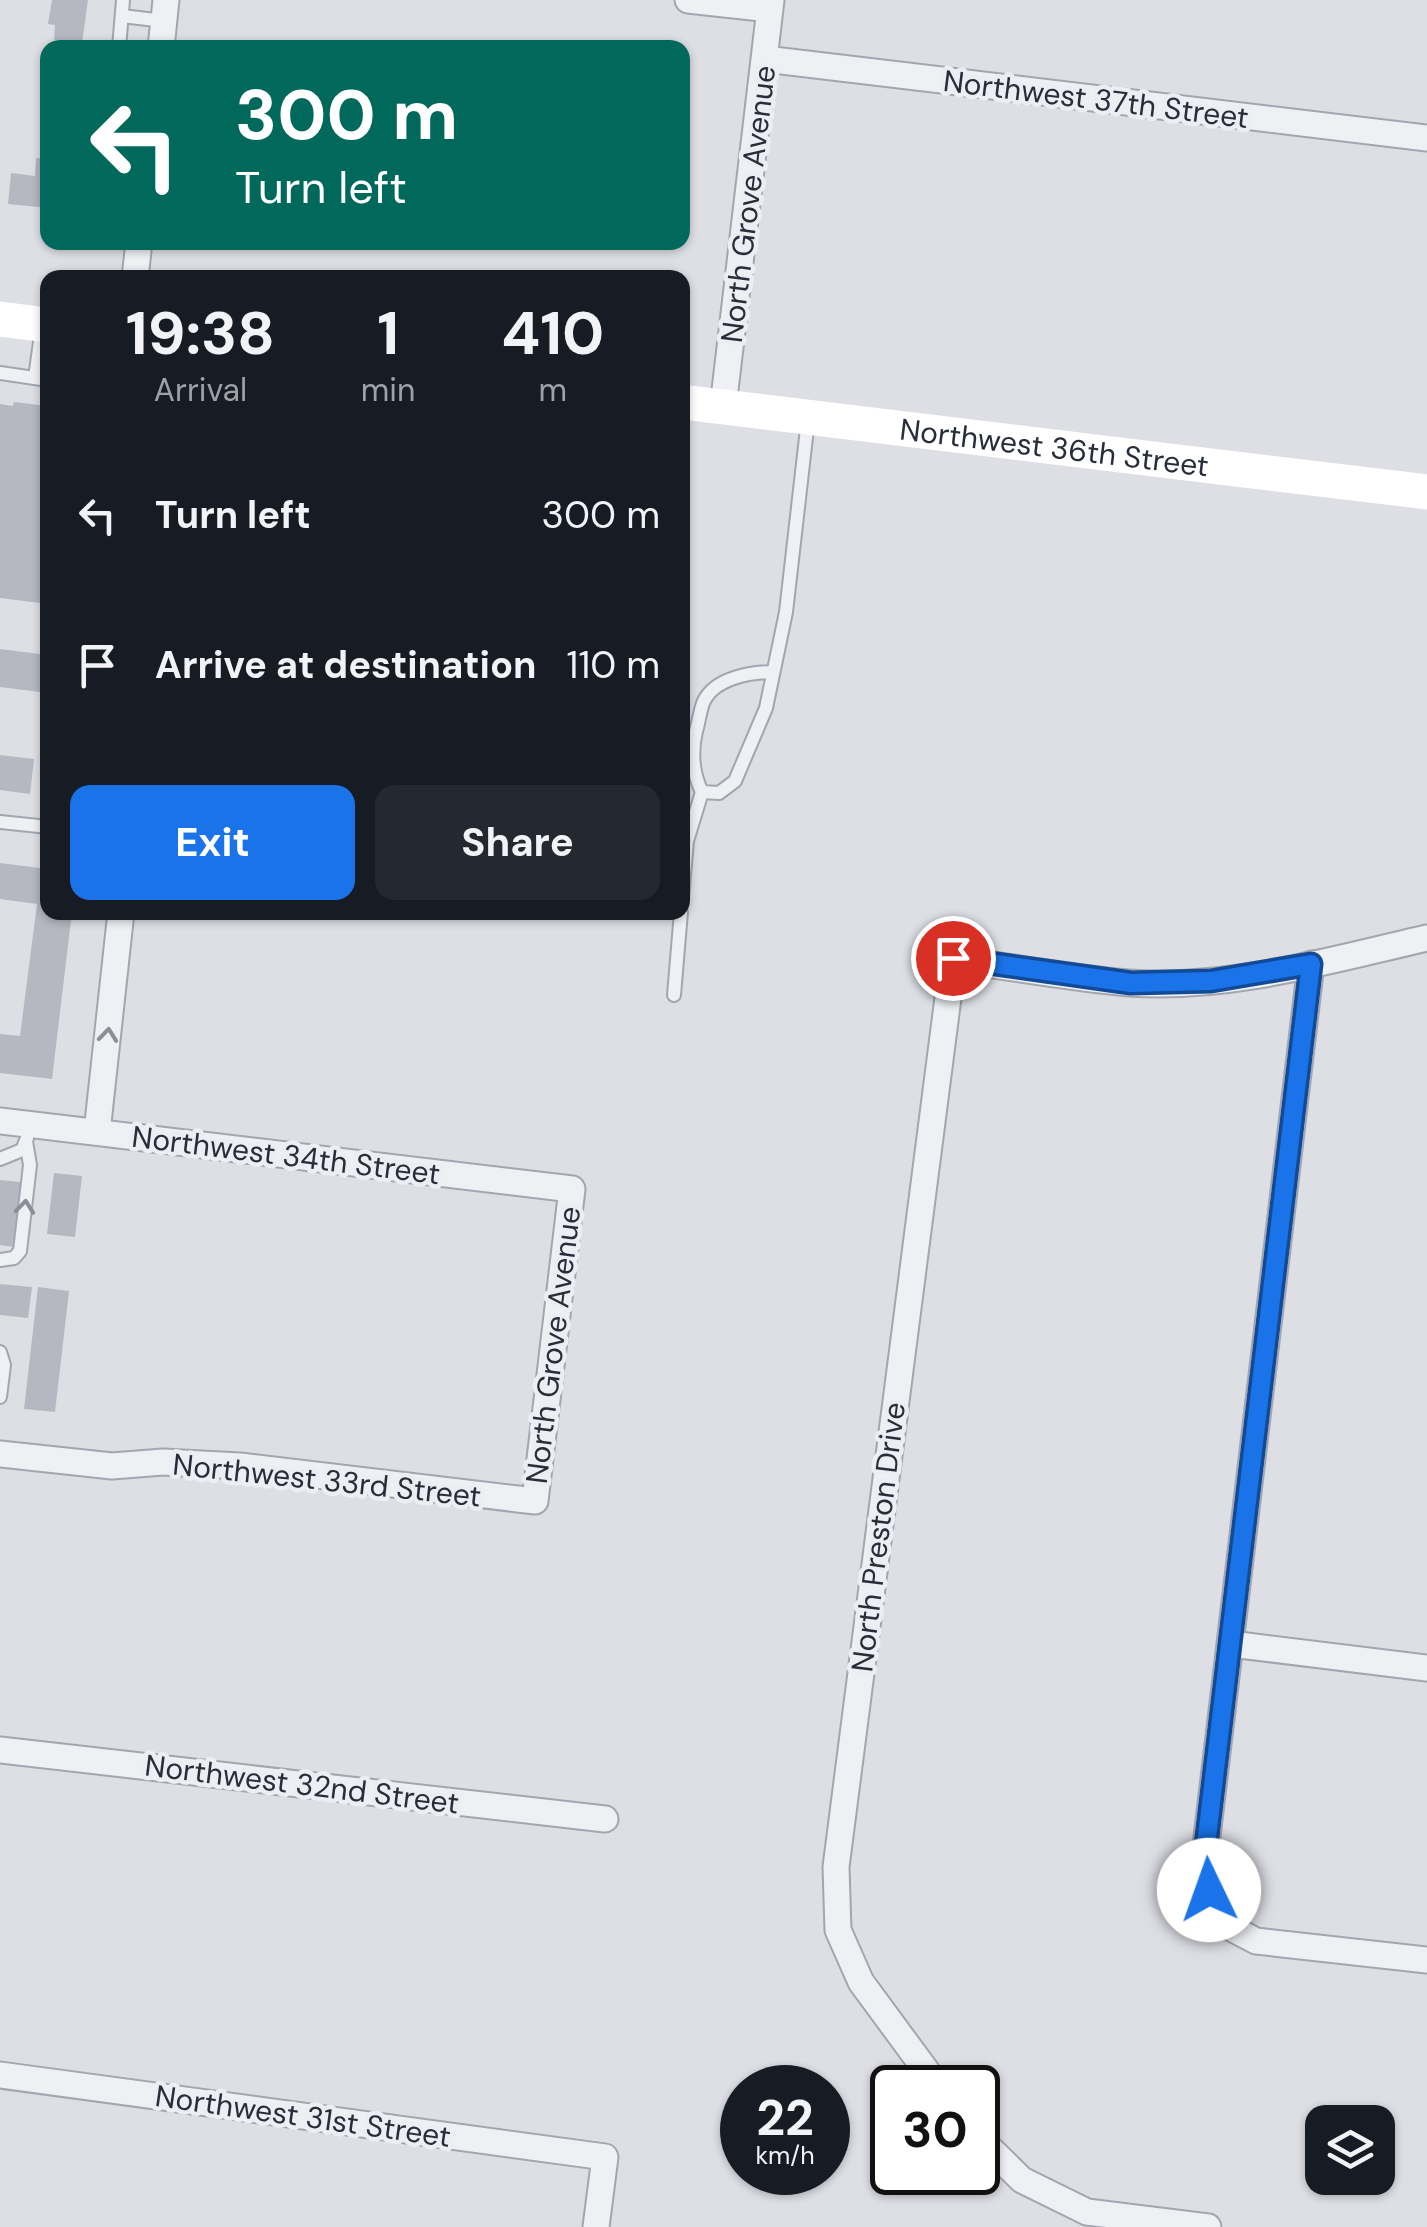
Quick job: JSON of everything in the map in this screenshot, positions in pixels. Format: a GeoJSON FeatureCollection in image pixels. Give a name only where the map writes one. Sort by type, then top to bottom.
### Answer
{"type":"FeatureCollection","features":[{"type":"Feature","properties":{"kind":"main road"},"geometry":{"type":"LineString","coordinates":[[0,319],[40,324]]}},
{"type":"Feature","properties":{"kind":"main road","name":"Northwest 36th Street"},"geometry":{"type":"LineString","coordinates":[[690,403],[1427,492]]}},
{"type":"Feature","properties":{"kind":"street"},"geometry":{"type":"LineString","coordinates":[[688,0],[770,5]]}},
{"type":"Feature","properties":{"kind":"street","name":"North Grove Avenue"},"geometry":{"type":"LineString","coordinates":[[723,407],[770,5]]}},
{"type":"Feature","properties":{"kind":"street"},"geometry":{"type":"LineString","coordinates":[[162,40],[165,10]]}},
{"type":"Feature","properties":{"kind":"street","name":"Northwest 37th Street"},"geometry":{"type":"LineString","coordinates":[[765,59],[1427,138]]}},
{"type":"Feature","properties":{"kind":"street"},"geometry":{"type":"LineString","coordinates":[[97,1132],[120,920]]}},
{"type":"Feature","properties":{"kind":"street"},"geometry":{"type":"LineString","coordinates":[[1427,938],[1311,964],[1204,1862],[1214,1919],[1256,1941],[1427,1960]]}},
{"type":"Feature","properties":{"kind":"street","name":"North Preston Drive"},"geometry":{"type":"LineString","coordinates":[[922,2065],[862,1982],[838,1930],[836,1866],[953,958],[1131,983],[1211,981],[1311,964]]}},
{"type":"Feature","properties":{"kind":"street","name":"Northwest 34th Street"},"geometry":{"type":"LineString","coordinates":[[0,1120],[28,1132],[97,1132],[572,1189]]}},
{"type":"Feature","properties":{"kind":"street","name":"North Grove Avenue"},"geometry":{"type":"LineString","coordinates":[[534,1501],[572,1189]]}},
{"type":"Feature","properties":{"kind":"street","name":"Northwest 33rd Street"},"geometry":{"type":"LineString","coordinates":[[0,1454],[112,1466],[164,1462],[240,1466],[534,1501]]}},
{"type":"Feature","properties":{"kind":"street"},"geometry":{"type":"LineString","coordinates":[[1231,1644],[1427,1668]]}},
{"type":"Feature","properties":{"kind":"street","name":"Northwest 32nd Street"},"geometry":{"type":"LineString","coordinates":[[0,1750],[605,1819]]}},
{"type":"Feature","properties":{"kind":"street","name":"Northwest 31st Street"},"geometry":{"type":"LineString","coordinates":[[0,2074],[605,2157],[596,2227]]}},
{"type":"Feature","properties":{"kind":"street"},"geometry":{"type":"LineString","coordinates":[[1000,2158],[1022,2180],[1087,2212],[1208,2227]]}},
{"type":"Feature","properties":{"kind":"lane"},"geometry":{"type":"LineString","coordinates":[[120,40],[124,0]]}},
{"type":"Feature","properties":{"kind":"lane"},"geometry":{"type":"LineString","coordinates":[[122,16],[165,10]]}},
{"type":"Feature","properties":{"kind":"lane"},"geometry":{"type":"LineString","coordinates":[[0,373],[40,379]]}},
{"type":"Feature","properties":{"kind":"lane"},"geometry":{"type":"LineString","coordinates":[[702,792],[719,793],[735,781],[766,708],[786,612],[809,417]]}},
{"type":"Feature","properties":{"kind":"lane"},"geometry":{"type":"LineString","coordinates":[[690,834],[702,792],[694,776],[693,745],[704,698],[725,682],[754,672],[773,672]]}},
{"type":"Feature","properties":{"kind":"lane"},"geometry":{"type":"LineString","coordinates":[[0,822],[40,826]]}},
{"type":"Feature","properties":{"kind":"lane"},"geometry":{"type":"LineString","coordinates":[[674,995],[680,920]]}},
{"type":"Feature","properties":{"kind":"lane"},"geometry":{"type":"LineString","coordinates":[[0,1159],[13,1156],[28,1132]]}},
{"type":"Feature","properties":{"kind":"lane"},"geometry":{"type":"LineString","coordinates":[[0,1260],[14,1258],[22,1239],[30,1165],[28,1132]]}},
{"type":"Feature","properties":{"kind":"lane"},"geometry":{"type":"LineString","coordinates":[[0,1352],[4,1365],[0,1397]]}},
{"type":"Feature","properties":{"kind":"building"},"geometry":{"type":"Polygon","coordinates":[[[52,0],[88,0],[82,40],[54,40],[55,25],[48,24],[52,0]]]}},
{"type":"Feature","properties":{"kind":"building"},"geometry":{"type":"Polygon","coordinates":[[[36,158],[40,158],[40,207],[8,204],[11,173],[35,176],[36,158]]]}},
{"type":"Feature","properties":{"kind":"building"},"geometry":{"type":"Polygon","coordinates":[[[14,402],[40,405],[40,603],[0,598],[0,404],[13,406],[14,402]]]}},
{"type":"Feature","properties":{"kind":"building"},"geometry":{"type":"Polygon","coordinates":[[[0,649],[40,654],[40,692],[0,687],[0,649]]]}},
{"type":"Feature","properties":{"kind":"building"},"geometry":{"type":"Polygon","coordinates":[[[0,755],[34,759],[30,794],[0,790],[0,755]]]}},
{"type":"Feature","properties":{"kind":"building"},"geometry":{"type":"Polygon","coordinates":[[[0,863],[40,868],[40,920],[71,920],[52,1079],[0,1073],[0,1034],[20,1036],[37,904],[0,899],[0,863]]]}},
{"type":"Feature","properties":{"kind":"building"},"geometry":{"type":"Polygon","coordinates":[[[54,1173],[82,1176],[75,1237],[47,1234],[54,1173]]]}},
{"type":"Feature","properties":{"kind":"building"},"geometry":{"type":"Polygon","coordinates":[[[0,1180],[21,1182],[13,1247],[0,1245],[0,1180]]]}},
{"type":"Feature","properties":{"kind":"building"},"geometry":{"type":"Polygon","coordinates":[[[0,1284],[32,1287],[28,1318],[0,1315],[0,1284]]]}},
{"type":"Feature","properties":{"kind":"building"},"geometry":{"type":"Polygon","coordinates":[[[38,1287],[69,1291],[55,1412],[24,1409],[38,1287]]]}},
{"type":"Feature","properties":{"kind":"route"},"geometry":{"type":"LineString","coordinates":[[953,958],[1131,983],[1211,981],[1311,964],[1204,1862],[1209,1890]]}}]}
